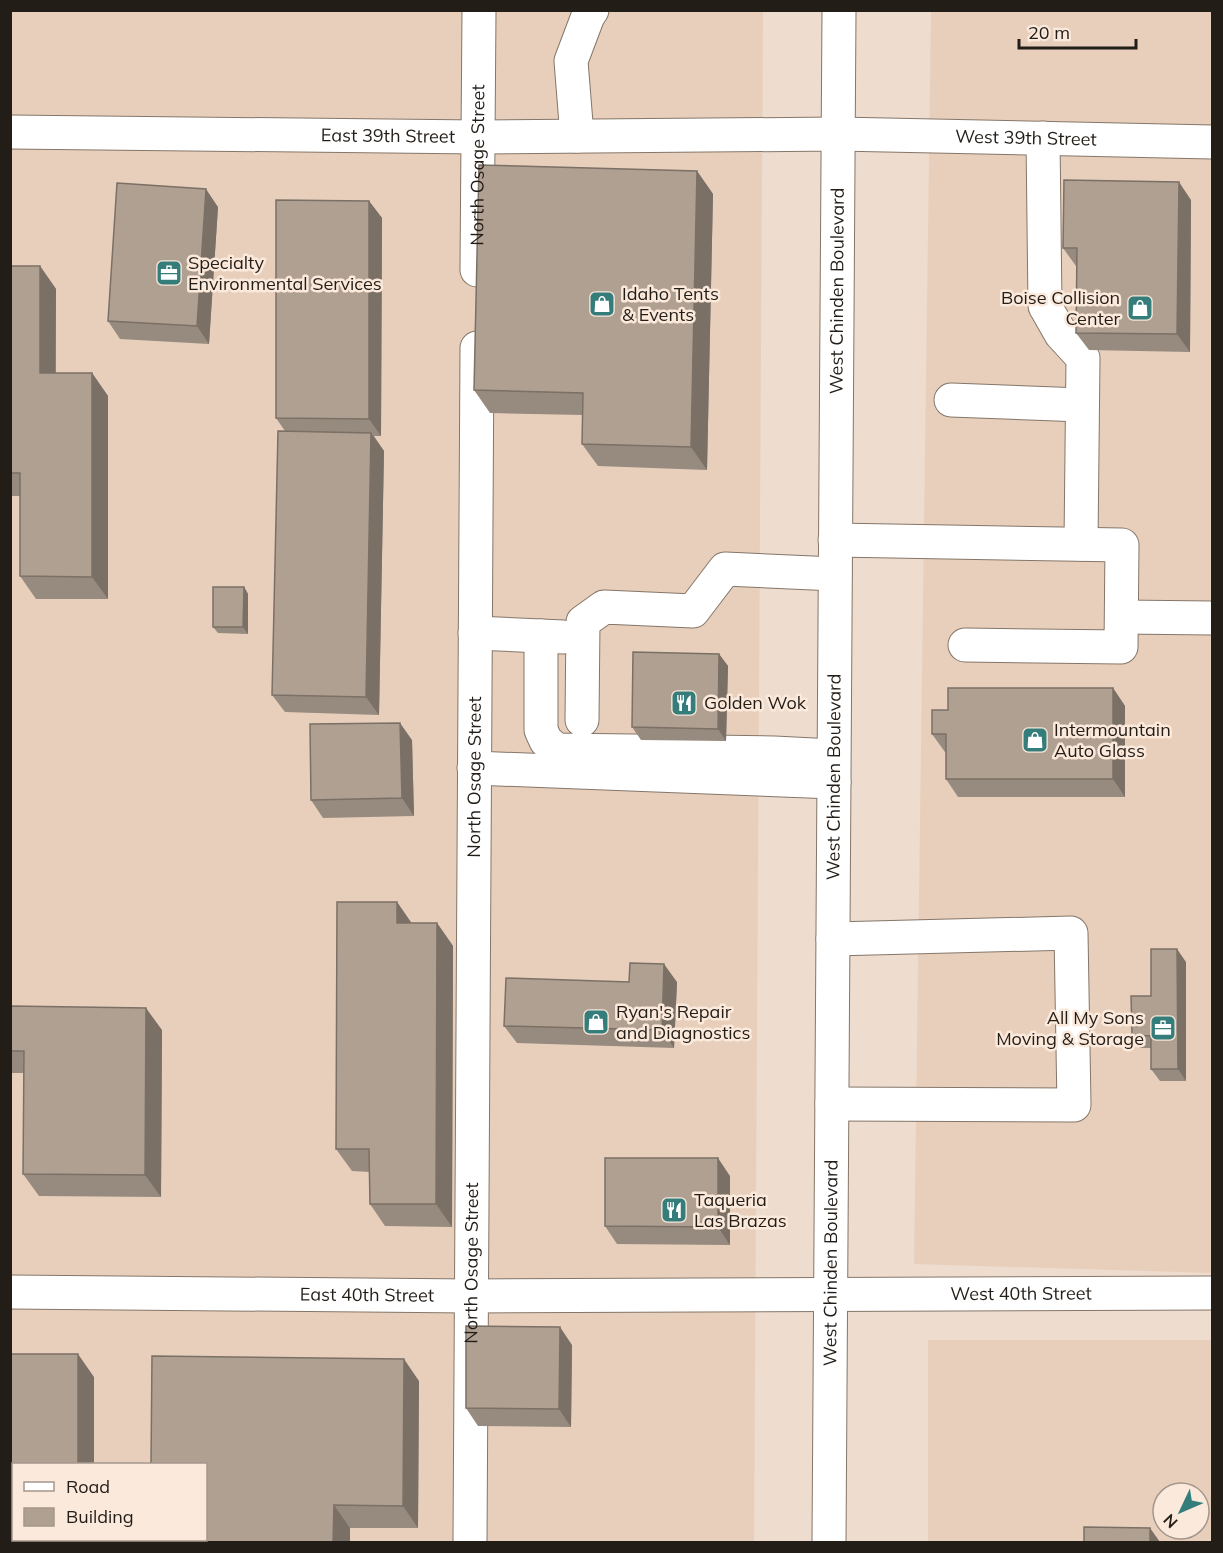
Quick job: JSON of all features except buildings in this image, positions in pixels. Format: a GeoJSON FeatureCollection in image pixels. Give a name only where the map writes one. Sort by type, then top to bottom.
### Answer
{"type":"FeatureCollection","features":[{"type":"Feature","properties":{"kind":"street","name":"North Osage Street"},"geometry":{"type":"LineString","coordinates":[[470,1542],[479,10]]}},
{"type":"Feature","properties":{"kind":"street"},"geometry":{"type":"LineString","coordinates":[[577,136],[571,61],[592,10]]}},
{"type":"Feature","properties":{"kind":"street","name":"West Chinden Boulevard"},"geometry":{"type":"LineString","coordinates":[[829,1542],[838,10]]}},
{"type":"Feature","properties":{"kind":"street","name":"East 39th Street"},"geometry":{"type":"LineString","coordinates":[[10,132],[478,137],[838,134]]}},
{"type":"Feature","properties":{"kind":"street","name":"West 39th Street"},"geometry":{"type":"LineString","coordinates":[[838,134],[1212,142]]}},
{"type":"Feature","properties":{"kind":"street"},"geometry":{"type":"LineString","coordinates":[[1044,138],[1045,306],[1061,334],[1083,358],[1081,544]]}},
{"type":"Feature","properties":{"kind":"street"},"geometry":{"type":"LineString","coordinates":[[951,400],[1082,405]]}},
{"type":"Feature","properties":{"kind":"street"},"geometry":{"type":"LineString","coordinates":[[835,540],[1122,545],[1121,647],[964,645]]}},
{"type":"Feature","properties":{"kind":"street"},"geometry":{"type":"LineString","coordinates":[[582,720],[583,622],[604,607],[693,611],[725,568],[835,574]]}},
{"type":"Feature","properties":{"kind":"street"},"geometry":{"type":"LineString","coordinates":[[1122,617],[1212,618]]}},
{"type":"Feature","properties":{"kind":"street"},"geometry":{"type":"LineString","coordinates":[[475,633],[582,638]]}},
{"type":"Feature","properties":{"kind":"street"},"geometry":{"type":"LineString","coordinates":[[541,636],[541,730],[546,741],[557,750],[774,753],[833,769]]}},
{"type":"Feature","properties":{"kind":"street"},"geometry":{"type":"LineString","coordinates":[[474,768],[833,769]]}},
{"type":"Feature","properties":{"kind":"street"},"geometry":{"type":"LineString","coordinates":[[832,1104],[1074,1105],[1071,933],[833,939]]}},
{"type":"Feature","properties":{"kind":"street","name":"East 40th Street"},"geometry":{"type":"LineString","coordinates":[[10,1292],[471,1296],[831,1295]]}},
{"type":"Feature","properties":{"kind":"street","name":"West 40th Street"},"geometry":{"type":"LineString","coordinates":[[831,1295],[1212,1293]]}},
{"type":"Feature","properties":{"kind":"shaded area"},"geometry":{"type":"Polygon","coordinates":[[[11,11],[763,11],[754,1542],[11,1542],[11,11]]]}},
{"type":"Feature","properties":{"kind":"shaded area"},"geometry":{"type":"Polygon","coordinates":[[[931,11],[1212,11],[1212,1273],[914,1264],[931,11]]]}},
{"type":"Feature","properties":{"kind":"shaded area"},"geometry":{"type":"Polygon","coordinates":[[[928,1340],[1212,1340],[1212,1542],[928,1542],[928,1340]]]}},
{"type":"Feature","properties":{"kind":"place","name":"Specialty Environmental Services"},"geometry":{"type":"Point","coordinates":[169,273]}},
{"type":"Feature","properties":{"kind":"place","name":"Idaho Tents & Events"},"geometry":{"type":"Point","coordinates":[602,304]}},
{"type":"Feature","properties":{"kind":"place","name":"Boise Collision Center"},"geometry":{"type":"Point","coordinates":[1140,308]}},
{"type":"Feature","properties":{"kind":"place","name":"Golden Wok"},"geometry":{"type":"Point","coordinates":[684,703]}},
{"type":"Feature","properties":{"kind":"place","name":"Intermountain Auto Glass"},"geometry":{"type":"Point","coordinates":[1035,740]}},
{"type":"Feature","properties":{"kind":"place","name":"Ryan's Repair and Diagnostics"},"geometry":{"type":"Point","coordinates":[596,1022]}},
{"type":"Feature","properties":{"kind":"place","name":"All My Sons Moving & Storage"},"geometry":{"type":"Point","coordinates":[1163,1028]}},
{"type":"Feature","properties":{"kind":"place","name":"Taqueria Las Brazas"},"geometry":{"type":"Point","coordinates":[674,1210]}}]}
